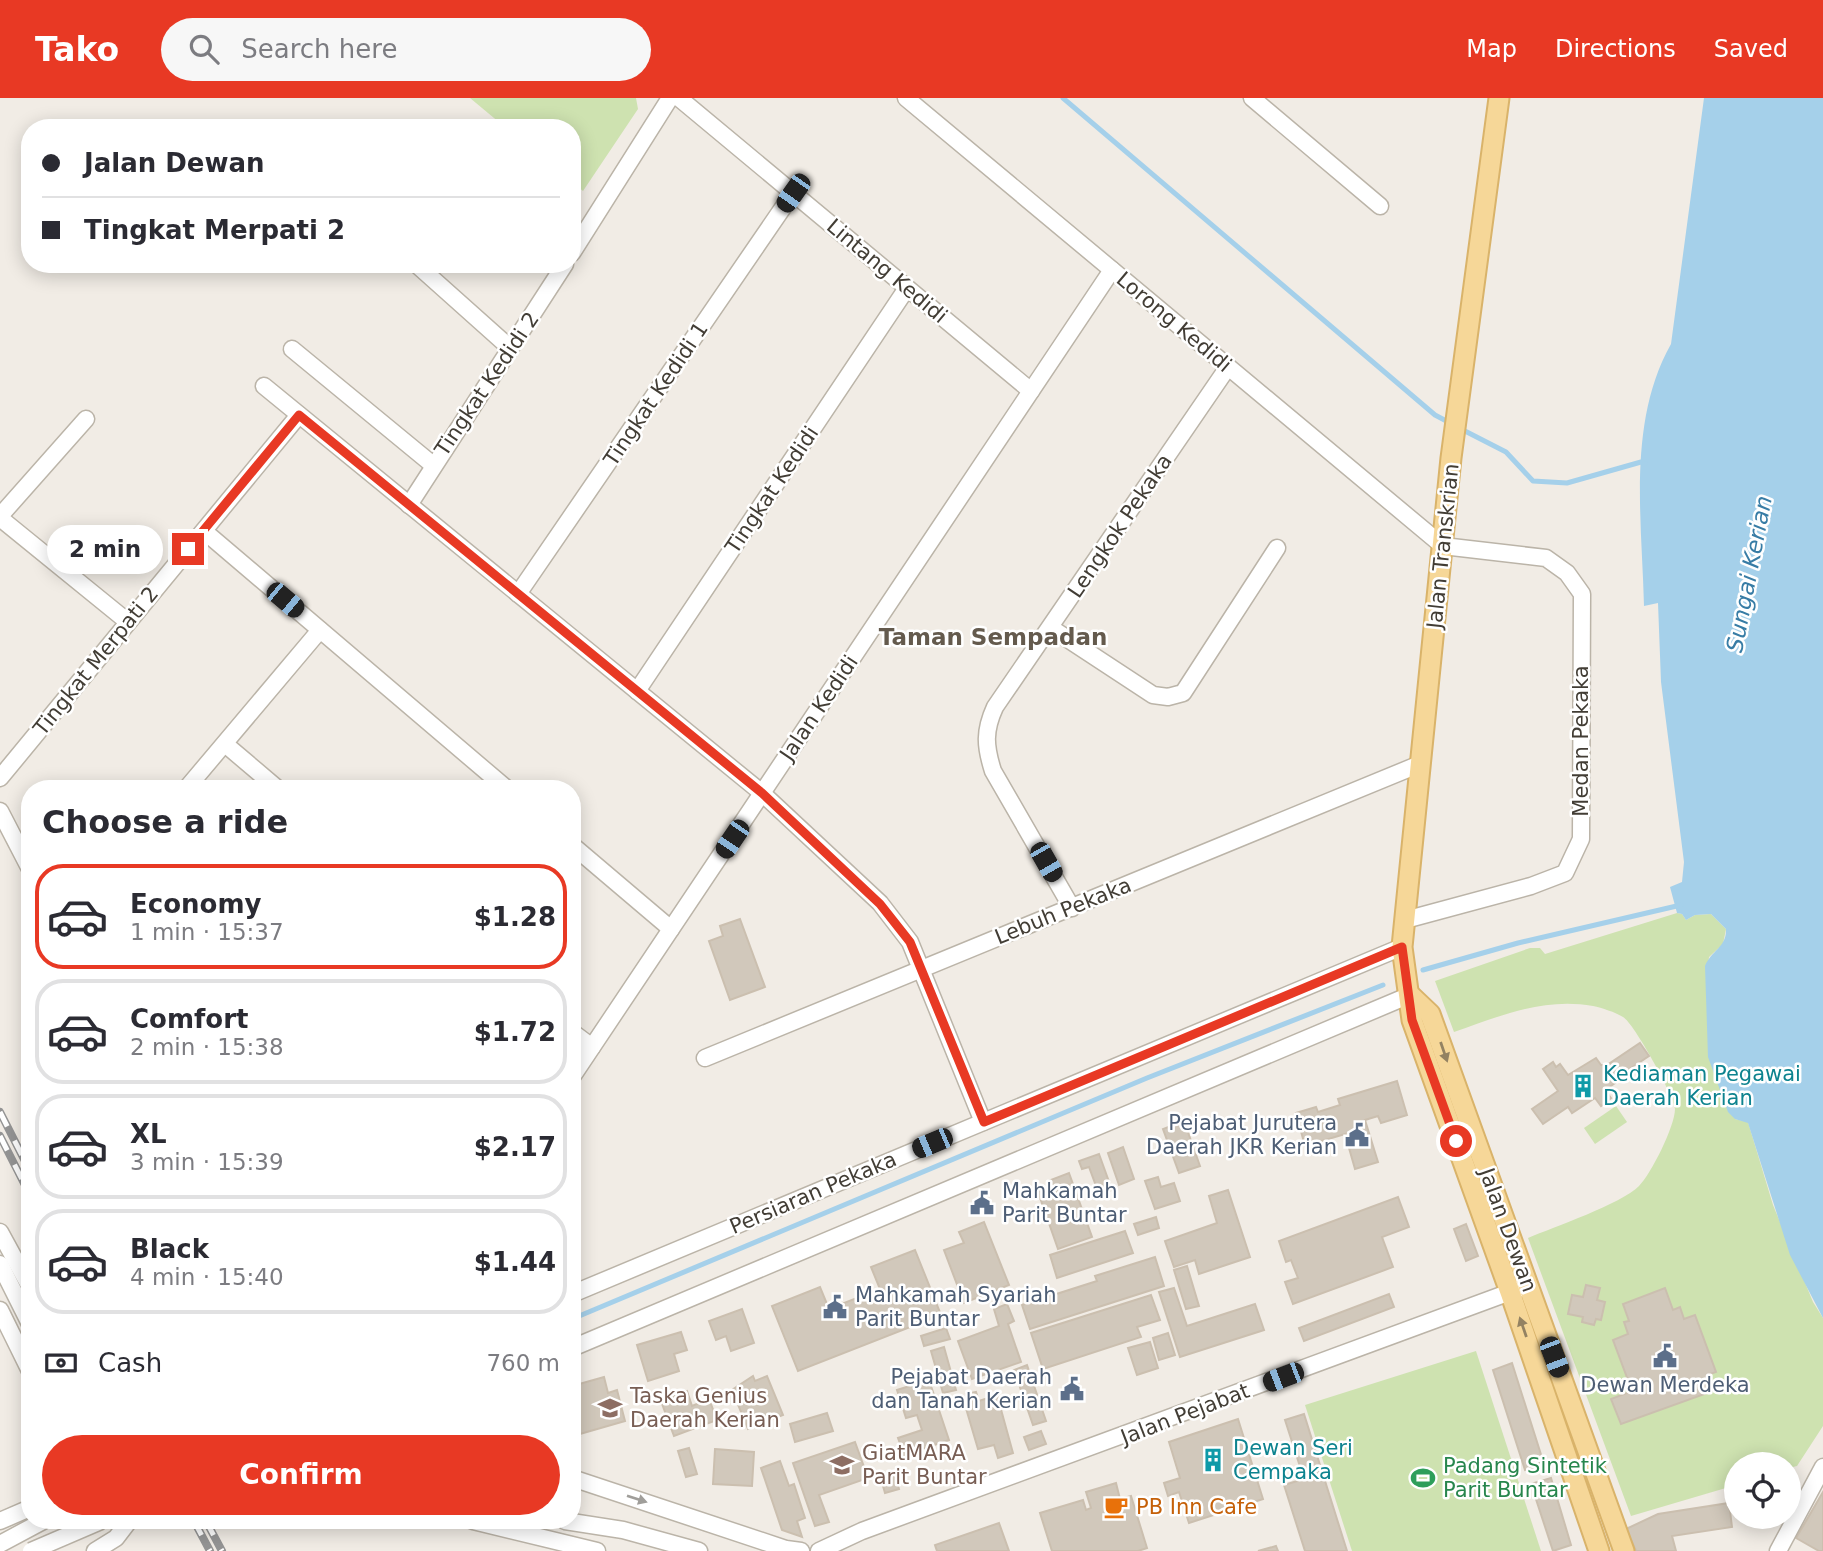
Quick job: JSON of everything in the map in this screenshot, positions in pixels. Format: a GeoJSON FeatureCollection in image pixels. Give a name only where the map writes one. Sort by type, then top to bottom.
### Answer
{"type":"FeatureCollection","features":[{"type":"Feature","properties":{"kind":"main road","name":"Jalan Transkrian"},"geometry":{"type":"LineString","coordinates":[[1410,995],[1402,947],[1420,764],[1451,458],[1499,98]]}},
{"type":"Feature","properties":{"kind":"main road","name":"Jalan Dewan"},"geometry":{"type":"LineString","coordinates":[[1410,995],[1430,1014],[1519,1288],[1551,1408],[1599,1551]]}},
{"type":"Feature","properties":{"kind":"main road","name":"Jalan Dewan"},"geometry":{"type":"LineString","coordinates":[[1519,1288],[1571,1401],[1624,1551]]}},
{"type":"Feature","properties":{"kind":"main road"},"geometry":{"type":"LineString","coordinates":[[1551,1408],[1571,1401]]}},
{"type":"Feature","properties":{"kind":"street"},"geometry":{"type":"LineString","coordinates":[[581,239],[670,98]]}},
{"type":"Feature","properties":{"kind":"street","name":"Lintang Kedidi"},"geometry":{"type":"LineString","coordinates":[[679,98],[1031,391]]}},
{"type":"Feature","properties":{"kind":"street","name":"Lorong Kedidi"},"geometry":{"type":"LineString","coordinates":[[906,98],[1443,546]]}},
{"type":"Feature","properties":{"kind":"street"},"geometry":{"type":"LineString","coordinates":[[1252,98],[1380,206]]}},
{"type":"Feature","properties":{"kind":"street","name":"Tingkat Kedidi 1"},"geometry":{"type":"LineString","coordinates":[[518,594],[793,193]]}},
{"type":"Feature","properties":{"kind":"street","name":"Jalan Kedidi"},"geometry":{"type":"LineString","coordinates":[[581,1064],[1112,270]]}},
{"type":"Feature","properties":{"kind":"street"},"geometry":{"type":"LineString","coordinates":[[426,273],[510,348]]}},
{"type":"Feature","properties":{"kind":"street","name":"Tingkat Kedidi 2"},"geometry":{"type":"LineString","coordinates":[[409,505],[433,464],[559,273]]}},
{"type":"Feature","properties":{"kind":"street","name":"Tingkat Kedidi"},"geometry":{"type":"LineString","coordinates":[[637,691],[907,288]]}},
{"type":"Feature","properties":{"kind":"street"},"geometry":{"type":"LineString","coordinates":[[292,349],[433,464]]}},
{"type":"Feature","properties":{"kind":"street","name":"Lengkok Pekaka"},"geometry":{"type":"LineString","coordinates":[[1072,908],[993,771],[986,749],[986,727],[995,707],[1228,367]]}},
{"type":"Feature","properties":{"kind":"street"},"geometry":{"type":"LineString","coordinates":[[264,386],[762,793],[896,921],[922,969],[984,1122]]}},
{"type":"Feature","properties":{"kind":"street","name":"Tingkat Merpati 2"},"geometry":{"type":"LineString","coordinates":[[0,778],[299,415]]}},
{"type":"Feature","properties":{"kind":"street"},"geometry":{"type":"LineString","coordinates":[[86,419],[0,517],[128,622]]}},
{"type":"Feature","properties":{"kind":"street"},"geometry":{"type":"LineString","coordinates":[[204,531],[496,780]]}},
{"type":"Feature","properties":{"kind":"street","name":"Medan Pekaka"},"geometry":{"type":"LineString","coordinates":[[1405,920],[1531,886],[1565,873],[1581,839],[1582,594],[1567,573],[1546,558],[1443,546]]}},
{"type":"Feature","properties":{"kind":"street"},"geometry":{"type":"LineString","coordinates":[[1051,628],[1153,695],[1168,697],[1183,693],[1278,548]]}},
{"type":"Feature","properties":{"kind":"street"},"geometry":{"type":"LineString","coordinates":[[194,780],[320,630]]}},
{"type":"Feature","properties":{"kind":"street"},"geometry":{"type":"LineString","coordinates":[[225,744],[267,780]]}},
{"type":"Feature","properties":{"kind":"street","name":"Lebuh Pekaka"},"geometry":{"type":"LineString","coordinates":[[705,1058],[1420,764]]}},
{"type":"Feature","properties":{"kind":"street"},"geometry":{"type":"LineString","coordinates":[[0,811],[21,852]]}},
{"type":"Feature","properties":{"kind":"street"},"geometry":{"type":"LineString","coordinates":[[581,853],[671,929]]}},
{"type":"Feature","properties":{"kind":"street","name":"Persiaran Pekaka"},"geometry":{"type":"LineString","coordinates":[[581,1290],[1402,947]]}},
{"type":"Feature","properties":{"kind":"street"},"geometry":{"type":"LineString","coordinates":[[581,1344],[1410,995]]}},
{"type":"Feature","properties":{"kind":"street"},"geometry":{"type":"LineString","coordinates":[[581,1039],[592,1047]]}},
{"type":"Feature","properties":{"kind":"street"},"geometry":{"type":"LineString","coordinates":[[0,1232],[21,1270]]}},
{"type":"Feature","properties":{"kind":"street"},"geometry":{"type":"LineString","coordinates":[[0,1264],[21,1306]]}},
{"type":"Feature","properties":{"kind":"street","name":"Jalan Pejabat"},"geometry":{"type":"LineString","coordinates":[[819,1551],[882,1525],[1519,1288]]}},
{"type":"Feature","properties":{"kind":"street"},"geometry":{"type":"LineString","coordinates":[[0,1310],[21,1353]]}},
{"type":"Feature","properties":{"kind":"street"},"geometry":{"type":"LineString","coordinates":[[1778,1551],[1823,1467]]}},
{"type":"Feature","properties":{"kind":"street"},"geometry":{"type":"LineString","coordinates":[[581,1481],[786,1549],[802,1551]]}},
{"type":"Feature","properties":{"kind":"street"},"geometry":{"type":"LineString","coordinates":[[0,1521],[21,1512]]}},
{"type":"Feature","properties":{"kind":"street"},"geometry":{"type":"LineString","coordinates":[[581,1513],[623,1530]]}},
{"type":"Feature","properties":{"kind":"street"},"geometry":{"type":"LineString","coordinates":[[581,1523],[623,1530],[699,1551]]}},
{"type":"Feature","properties":{"kind":"street"},"geometry":{"type":"LineString","coordinates":[[0,1544],[28,1529]]}},
{"type":"Feature","properties":{"kind":"street"},"geometry":{"type":"LineString","coordinates":[[31,1551],[82,1529]]}},
{"type":"Feature","properties":{"kind":"street"},"geometry":{"type":"LineString","coordinates":[[96,1529],[100,1549]]}},
{"type":"Feature","properties":{"kind":"street"},"geometry":{"type":"LineString","coordinates":[[100,1549],[121,1529]]}},
{"type":"Feature","properties":{"kind":"street"},"geometry":{"type":"LineString","coordinates":[[506,1529],[597,1551]]}},
{"type":"Feature","properties":{"kind":"green space"},"geometry":{"type":"Polygon","coordinates":[[[470,98],[636,98],[638,109],[583,191],[581,119],[495,119],[470,98]]]}},
{"type":"Feature","properties":{"kind":"green space"},"geometry":{"type":"Polygon","coordinates":[[[1677,913],[1682,914],[1686,920],[1695,915],[1711,914],[1726,929],[1723,944],[1709,957],[1707,976],[1735,1119],[1748,1122],[1773,1205],[1813,1302],[1823,1318],[1823,1426],[1801,1460],[1801,1452],[1724,1452],[1724,1489],[1631,1516],[1528,1238],[1618,1200],[1639,1186],[1667,1138],[1674,1117],[1673,1102],[1644,1045],[1620,1015],[1593,1006],[1557,1004],[1522,1010],[1454,1032],[1435,981],[1530,948],[1540,948],[1545,954],[1677,913]]]}},
{"type":"Feature","properties":{"kind":"green space"},"geometry":{"type":"Polygon","coordinates":[[[1616,1106],[1627,1122],[1595,1144],[1584,1128],[1616,1106]]]}},
{"type":"Feature","properties":{"kind":"green space","name":"Padang Sintetik Parit Buntar"},"geometry":{"type":"Polygon","coordinates":[[[1476,1351],[1541,1551],[1352,1551],[1305,1405],[1476,1351]]]}},
{"type":"Feature","properties":{"kind":"water","name":"Sungai Kerian"},"geometry":{"type":"Polygon","coordinates":[[[1704,98],[1823,98],[1823,1318],[1790,1255],[1748,1123],[1735,1119],[1728,1112],[1708,1057],[1705,966],[1724,940],[1726,929],[1711,914],[1695,915],[1686,920],[1682,914],[1677,913],[1670,887],[1682,882],[1684,862],[1661,682],[1658,603],[1644,606],[1640,472],[1648,406],[1657,374],[1671,344],[1704,98]]]}},
{"type":"Feature","properties":{"kind":"building"},"geometry":{"type":"Polygon","coordinates":[[[740,919],[765,987],[730,1000],[709,941],[723,936],[720,926],[740,919]]]}},
{"type":"Feature","properties":{"kind":"building","name":"Kediaman Pegawai Daerah Kerian"},"geometry":{"type":"Polygon","coordinates":[[[1640,1043],[1649,1056],[1616,1078],[1618,1081],[1605,1090],[1611,1098],[1601,1106],[1595,1098],[1572,1113],[1568,1107],[1543,1124],[1532,1109],[1558,1091],[1543,1069],[1553,1062],[1556,1067],[1560,1064],[1568,1075],[1596,1058],[1601,1065],[1607,1065],[1640,1043]]]}},
{"type":"Feature","properties":{"kind":"building"},"geometry":{"type":"Polygon","coordinates":[[[1397,1081],[1407,1115],[1381,1123],[1378,1116],[1365,1120],[1378,1162],[1355,1169],[1345,1134],[1305,1146],[1296,1113],[1316,1107],[1318,1112],[1340,1105],[1338,1099],[1397,1081]]]}},
{"type":"Feature","properties":{"kind":"building"},"geometry":{"type":"Polygon","coordinates":[[[1184,1121],[1200,1166],[1179,1173],[1163,1129],[1184,1121]]]}},
{"type":"Feature","properties":{"kind":"building"},"geometry":{"type":"Polygon","coordinates":[[[1123,1147],[1134,1179],[1119,1185],[1108,1153],[1123,1147]]]}},
{"type":"Feature","properties":{"kind":"building"},"geometry":{"type":"Polygon","coordinates":[[[1099,1154],[1112,1190],[1099,1194],[1089,1167],[1082,1169],[1079,1161],[1099,1154]]]}},
{"type":"Feature","properties":{"kind":"building"},"geometry":{"type":"Polygon","coordinates":[[[1069,1173],[1092,1237],[1058,1249],[1038,1192],[1050,1188],[1048,1181],[1069,1173]]]}},
{"type":"Feature","properties":{"kind":"building"},"geometry":{"type":"Polygon","coordinates":[[[1158,1177],[1161,1187],[1174,1183],[1180,1201],[1155,1209],[1145,1181],[1158,1177]]]}},
{"type":"Feature","properties":{"kind":"building"},"geometry":{"type":"Polygon","coordinates":[[[1228,1190],[1250,1257],[1199,1274],[1195,1260],[1174,1267],[1165,1241],[1217,1223],[1209,1196],[1228,1190]]]}},
{"type":"Feature","properties":{"kind":"building"},"geometry":{"type":"Polygon","coordinates":[[[1398,1197],[1409,1227],[1382,1237],[1393,1267],[1293,1304],[1285,1282],[1298,1278],[1291,1260],[1286,1262],[1279,1241],[1398,1197]]]}},
{"type":"Feature","properties":{"kind":"building"},"geometry":{"type":"Polygon","coordinates":[[[1156,1217],[1159,1228],[1138,1235],[1134,1224],[1156,1217]]]}},
{"type":"Feature","properties":{"kind":"building"},"geometry":{"type":"Polygon","coordinates":[[[984,1222],[1009,1285],[964,1303],[944,1250],[964,1243],[959,1232],[984,1222]]]}},
{"type":"Feature","properties":{"kind":"building"},"geometry":{"type":"Polygon","coordinates":[[[1466,1224],[1478,1256],[1466,1261],[1454,1229],[1466,1224]]]}},
{"type":"Feature","properties":{"kind":"building"},"geometry":{"type":"Polygon","coordinates":[[[1125,1231],[1133,1253],[1057,1278],[1050,1255],[1125,1231]]]}},
{"type":"Feature","properties":{"kind":"building"},"geometry":{"type":"Polygon","coordinates":[[[915,1250],[941,1315],[798,1371],[772,1306],[820,1287],[829,1309],[880,1289],[871,1267],[915,1250]]]}},
{"type":"Feature","properties":{"kind":"building"},"geometry":{"type":"Polygon","coordinates":[[[1155,1257],[1164,1286],[1030,1329],[1022,1305],[1097,1281],[1095,1276],[1155,1257]]]}},
{"type":"Feature","properties":{"kind":"building"},"geometry":{"type":"Polygon","coordinates":[[[1187,1266],[1199,1306],[1186,1309],[1174,1270],[1187,1266]]]}},
{"type":"Feature","properties":{"kind":"building"},"geometry":{"type":"Polygon","coordinates":[[[1586,1285],[1600,1288],[1597,1300],[1605,1302],[1601,1320],[1596,1319],[1594,1325],[1582,1322],[1583,1317],[1568,1314],[1572,1295],[1583,1297],[1586,1285]]]}},
{"type":"Feature","properties":{"kind":"building"},"geometry":{"type":"Polygon","coordinates":[[[1174,1288],[1187,1326],[1255,1304],[1264,1330],[1180,1357],[1159,1292],[1174,1288]]]}},
{"type":"Feature","properties":{"kind":"building","name":"Dewan Merdeka"},"geometry":{"type":"Polygon","coordinates":[[[1665,1288],[1673,1310],[1680,1307],[1684,1319],[1695,1315],[1716,1372],[1707,1375],[1713,1391],[1621,1424],[1611,1399],[1632,1391],[1613,1340],[1628,1334],[1624,1322],[1629,1321],[1623,1304],[1665,1288]]]}},
{"type":"Feature","properties":{"kind":"building"},"geometry":{"type":"Polygon","coordinates":[[[1389,1294],[1394,1307],[1304,1341],[1299,1328],[1389,1294]]]}},
{"type":"Feature","properties":{"kind":"building"},"geometry":{"type":"Polygon","coordinates":[[[1151,1295],[1160,1320],[1137,1327],[1141,1337],[1043,1369],[1031,1333],[1151,1295]]]}},
{"type":"Feature","properties":{"kind":"building"},"geometry":{"type":"Polygon","coordinates":[[[1007,1304],[1014,1321],[1008,1324],[1021,1362],[972,1379],[958,1341],[999,1326],[994,1309],[1007,1304]]]}},
{"type":"Feature","properties":{"kind":"building"},"geometry":{"type":"Polygon","coordinates":[[[742,1309],[754,1343],[731,1351],[726,1336],[716,1340],[709,1321],[742,1309]]]}},
{"type":"Feature","properties":{"kind":"building"},"geometry":{"type":"Polygon","coordinates":[[[946,1328],[950,1339],[924,1346],[921,1336],[946,1328]]]}},
{"type":"Feature","properties":{"kind":"building"},"geometry":{"type":"Polygon","coordinates":[[[681,1332],[687,1350],[674,1354],[679,1371],[648,1381],[637,1345],[681,1332]]]}},
{"type":"Feature","properties":{"kind":"building"},"geometry":{"type":"Polygon","coordinates":[[[1168,1333],[1175,1355],[1159,1360],[1153,1338],[1168,1333]]]}},
{"type":"Feature","properties":{"kind":"building"},"geometry":{"type":"Polygon","coordinates":[[[1150,1342],[1158,1368],[1137,1375],[1128,1348],[1150,1342]]]}},
{"type":"Feature","properties":{"kind":"building"},"geometry":{"type":"Polygon","coordinates":[[[944,1347],[956,1390],[943,1393],[931,1351],[944,1347]]]}},
{"type":"Feature","properties":{"kind":"building"},"geometry":{"type":"Polygon","coordinates":[[[1512,1363],[1544,1464],[1525,1470],[1493,1370],[1512,1363]]]}},
{"type":"Feature","properties":{"kind":"building"},"geometry":{"type":"Polygon","coordinates":[[[1027,1365],[1046,1421],[1033,1425],[1014,1370],[1027,1365]]]}},
{"type":"Feature","properties":{"kind":"building"},"geometry":{"type":"Polygon","coordinates":[[[753,1376],[755,1381],[767,1376],[783,1415],[748,1429],[732,1390],[753,1376]]]}},
{"type":"Feature","properties":{"kind":"building"},"geometry":{"type":"Polygon","coordinates":[[[604,1377],[608,1393],[617,1390],[625,1421],[581,1434],[581,1383],[604,1377]]]}},
{"type":"Feature","properties":{"kind":"building"},"geometry":{"type":"Polygon","coordinates":[[[929,1380],[949,1440],[904,1455],[898,1438],[922,1430],[917,1415],[906,1418],[897,1390],[929,1380]]]}},
{"type":"Feature","properties":{"kind":"building"},"geometry":{"type":"Polygon","coordinates":[[[687,1391],[692,1406],[709,1399],[717,1420],[674,1436],[661,1401],[687,1391]]]}},
{"type":"Feature","properties":{"kind":"building"},"geometry":{"type":"Polygon","coordinates":[[[976,1392],[979,1401],[997,1395],[1013,1453],[998,1458],[994,1445],[978,1449],[965,1405],[968,1404],[966,1394],[976,1392]]]}},
{"type":"Feature","properties":{"kind":"building"},"geometry":{"type":"Polygon","coordinates":[[[827,1413],[833,1431],[795,1442],[790,1424],[827,1413]]]}},
{"type":"Feature","properties":{"kind":"building"},"geometry":{"type":"Polygon","coordinates":[[[1304,1414],[1347,1551],[1305,1551],[1284,1485],[1304,1479],[1285,1420],[1304,1414]]]}},
{"type":"Feature","properties":{"kind":"building","name":"Dewan Seri Cempaka"},"geometry":{"type":"Polygon","coordinates":[[[1238,1419],[1263,1499],[1189,1523],[1179,1492],[1168,1496],[1164,1483],[1180,1478],[1169,1442],[1238,1419]]]}},
{"type":"Feature","properties":{"kind":"building"},"geometry":{"type":"Polygon","coordinates":[[[1041,1431],[1046,1444],[1029,1450],[1024,1437],[1041,1431]]]}},
{"type":"Feature","properties":{"kind":"building"},"geometry":{"type":"Polygon","coordinates":[[[855,1442],[868,1478],[819,1495],[829,1522],[815,1526],[793,1463],[855,1442]]]}},
{"type":"Feature","properties":{"kind":"building"},"geometry":{"type":"Polygon","coordinates":[[[689,1448],[697,1474],[686,1477],[678,1451],[689,1448]]]}},
{"type":"Feature","properties":{"kind":"building"},"geometry":{"type":"Polygon","coordinates":[[[715,1449],[754,1452],[752,1486],[713,1484],[715,1449]]]}},
{"type":"Feature","properties":{"kind":"building"},"geometry":{"type":"Polygon","coordinates":[[[780,1461],[789,1486],[794,1484],[805,1518],[797,1521],[802,1537],[782,1530],[761,1468],[780,1461]]]}},
{"type":"Feature","properties":{"kind":"building"},"geometry":{"type":"Polygon","coordinates":[[[895,1475],[899,1489],[885,1493],[881,1479],[895,1475]]]}},
{"type":"Feature","properties":{"kind":"building"},"geometry":{"type":"Polygon","coordinates":[[[1551,1478],[1571,1545],[1553,1551],[1531,1484],[1551,1478]]]}},
{"type":"Feature","properties":{"kind":"building"},"geometry":{"type":"Polygon","coordinates":[[[1116,1483],[1120,1499],[1131,1496],[1147,1548],[1138,1551],[1052,1551],[1040,1513],[1083,1500],[1086,1510],[1091,1508],[1086,1492],[1116,1483]]]}},
{"type":"Feature","properties":{"kind":"building"},"geometry":{"type":"Polygon","coordinates":[[[1823,1492],[1823,1551],[1819,1551],[1796,1538],[1823,1492]]]}},
{"type":"Feature","properties":{"kind":"building"},"geometry":{"type":"Polygon","coordinates":[[[1724,1504],[1724,1528],[1672,1536],[1676,1551],[1636,1551],[1626,1529],[1658,1514],[1724,1504]]]}},
{"type":"Feature","properties":{"kind":"building"},"geometry":{"type":"Polygon","coordinates":[[[999,1523],[1009,1551],[937,1551],[935,1545],[999,1523]]]}},
{"type":"Feature","properties":{"kind":"building"},"geometry":{"type":"Polygon","coordinates":[[[1276,1546],[1278,1551],[1258,1551],[1276,1546]]]}},
{"type":"Feature","properties":{"kind":"waterway"},"geometry":{"type":"LineString","coordinates":[[1063,98],[1435,415],[1452,424]]}},
{"type":"Feature","properties":{"kind":"waterway"},"geometry":{"type":"LineString","coordinates":[[1461,429],[1506,452],[1533,481],[1567,483],[1641,462],[1645,464]]}},
{"type":"Feature","properties":{"kind":"waterway"},"geometry":{"type":"LineString","coordinates":[[1423,970],[1518,943],[1681,905]]}},
{"type":"Feature","properties":{"kind":"waterway"},"geometry":{"type":"LineString","coordinates":[[581,1315],[1147,1078],[1383,985]]}},
{"type":"Feature","properties":{"kind":"railway"},"geometry":{"type":"LineString","coordinates":[[0,1112],[21,1153]]}},
{"type":"Feature","properties":{"kind":"railway"},"geometry":{"type":"LineString","coordinates":[[0,1136],[21,1177]]}},
{"type":"Feature","properties":{"kind":"railway"},"geometry":{"type":"LineString","coordinates":[[198,1529],[210,1551]]}},
{"type":"Feature","properties":{"kind":"railway"},"geometry":{"type":"LineString","coordinates":[[210,1529],[222,1551]]}},
{"type":"Feature","properties":{"kind":"place","name":"Kediaman Pegawai Daerah Kerian"},"geometry":{"type":"Point","coordinates":[1583,1086]}},
{"type":"Feature","properties":{"kind":"place","name":"Pejabat Jurutera Daerah JKR Kerian"},"geometry":{"type":"Point","coordinates":[1357,1135]}},
{"type":"Feature","properties":{"kind":"place","name":"Mahkamah Parit Buntar"},"geometry":{"type":"Point","coordinates":[982,1203]}},
{"type":"Feature","properties":{"kind":"place","name":"Mahkamah Syariah Parit Buntar"},"geometry":{"type":"Point","coordinates":[835,1307]}},
{"type":"Feature","properties":{"kind":"place","name":"Dewan Merdeka"},"geometry":{"type":"Point","coordinates":[1665,1356]}},
{"type":"Feature","properties":{"kind":"place","name":"Pejabat Daerah dan Tanah Kerian"},"geometry":{"type":"Point","coordinates":[1072,1389]}},
{"type":"Feature","properties":{"kind":"place","name":"Taska Genius Daerah Kerian"},"geometry":{"type":"Point","coordinates":[610,1408]}},
{"type":"Feature","properties":{"kind":"place","name":"Dewan Seri Cempaka"},"geometry":{"type":"Point","coordinates":[1213,1460]}},
{"type":"Feature","properties":{"kind":"place","name":"GiatMARA Parit Buntar"},"geometry":{"type":"Point","coordinates":[842,1465]}},
{"type":"Feature","properties":{"kind":"place","name":"Padang Sintetik Parit Buntar"},"geometry":{"type":"Point","coordinates":[1423,1478]}},
{"type":"Feature","properties":{"kind":"place","name":"PB Inn Cafe"},"geometry":{"type":"Point","coordinates":[1116,1507]}},
{"type":"Feature","properties":{"kind":"district","name":"Taman Sempadan"},"geometry":{"type":"Point","coordinates":[993,637]}},
{"type":"Feature","properties":{"kind":"route"},"geometry":{"type":"LineString","coordinates":[[188,549],[299,415],[762,793],[880,904],[910,942],[984,1122],[1402,947],[1412,1020],[1456,1141]]}}]}
